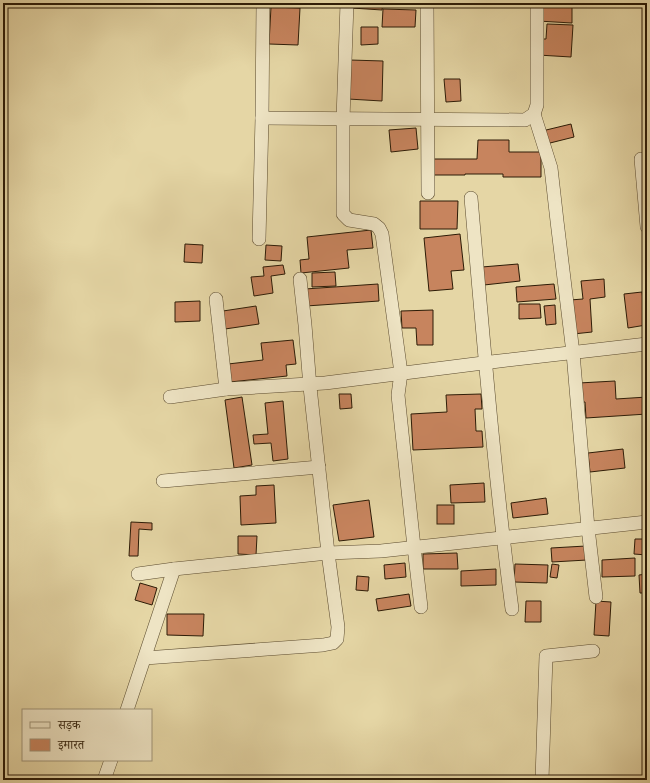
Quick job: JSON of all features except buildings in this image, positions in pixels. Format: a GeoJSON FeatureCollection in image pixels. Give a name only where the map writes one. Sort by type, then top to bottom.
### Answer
{"type":"FeatureCollection","features":[{"type":"Feature","properties":{"kind":"street"},"geometry":{"type":"LineString","coordinates":[[259,239],[263,3]]}},
{"type":"Feature","properties":{"kind":"street"},"geometry":{"type":"LineString","coordinates":[[346,3],[343,119],[343,214],[350,220],[374,224],[379,228],[382,234],[401,373],[398,395],[421,607]]}},
{"type":"Feature","properties":{"kind":"street"},"geometry":{"type":"LineString","coordinates":[[427,3],[428,193]]}},
{"type":"Feature","properties":{"kind":"street"},"geometry":{"type":"LineString","coordinates":[[537,3],[537,105],[534,114],[552,168],[573,353],[588,528],[596,596]]}},
{"type":"Feature","properties":{"kind":"street"},"geometry":{"type":"LineString","coordinates":[[262,118],[524,120],[534,114]]}},
{"type":"Feature","properties":{"kind":"street"},"geometry":{"type":"LineString","coordinates":[[640,159],[647,227]]}},
{"type":"Feature","properties":{"kind":"street"},"geometry":{"type":"LineString","coordinates":[[471,198],[502,538],[512,609]]}},
{"type":"Feature","properties":{"kind":"street"},"geometry":{"type":"LineString","coordinates":[[144,658],[323,645],[333,643],[337,638],[338,627],[328,553],[300,279]]}},
{"type":"Feature","properties":{"kind":"street"},"geometry":{"type":"LineString","coordinates":[[216,300],[226,389]]}},
{"type":"Feature","properties":{"kind":"street"},"geometry":{"type":"LineString","coordinates":[[170,397],[226,389],[310,384],[647,344]]}},
{"type":"Feature","properties":{"kind":"street"},"geometry":{"type":"LineString","coordinates":[[163,482],[319,467]]}},
{"type":"Feature","properties":{"kind":"street"},"geometry":{"type":"LineString","coordinates":[[138,574],[328,553],[381,551],[647,522]]}},
{"type":"Feature","properties":{"kind":"street"},"geometry":{"type":"LineString","coordinates":[[127,709],[174,569]]}},
{"type":"Feature","properties":{"kind":"street"},"geometry":{"type":"LineString","coordinates":[[542,780],[546,656],[593,651]]}},
{"type":"Feature","properties":{"kind":"street"},"geometry":{"type":"LineString","coordinates":[[104,780],[111,761]]}}]}
